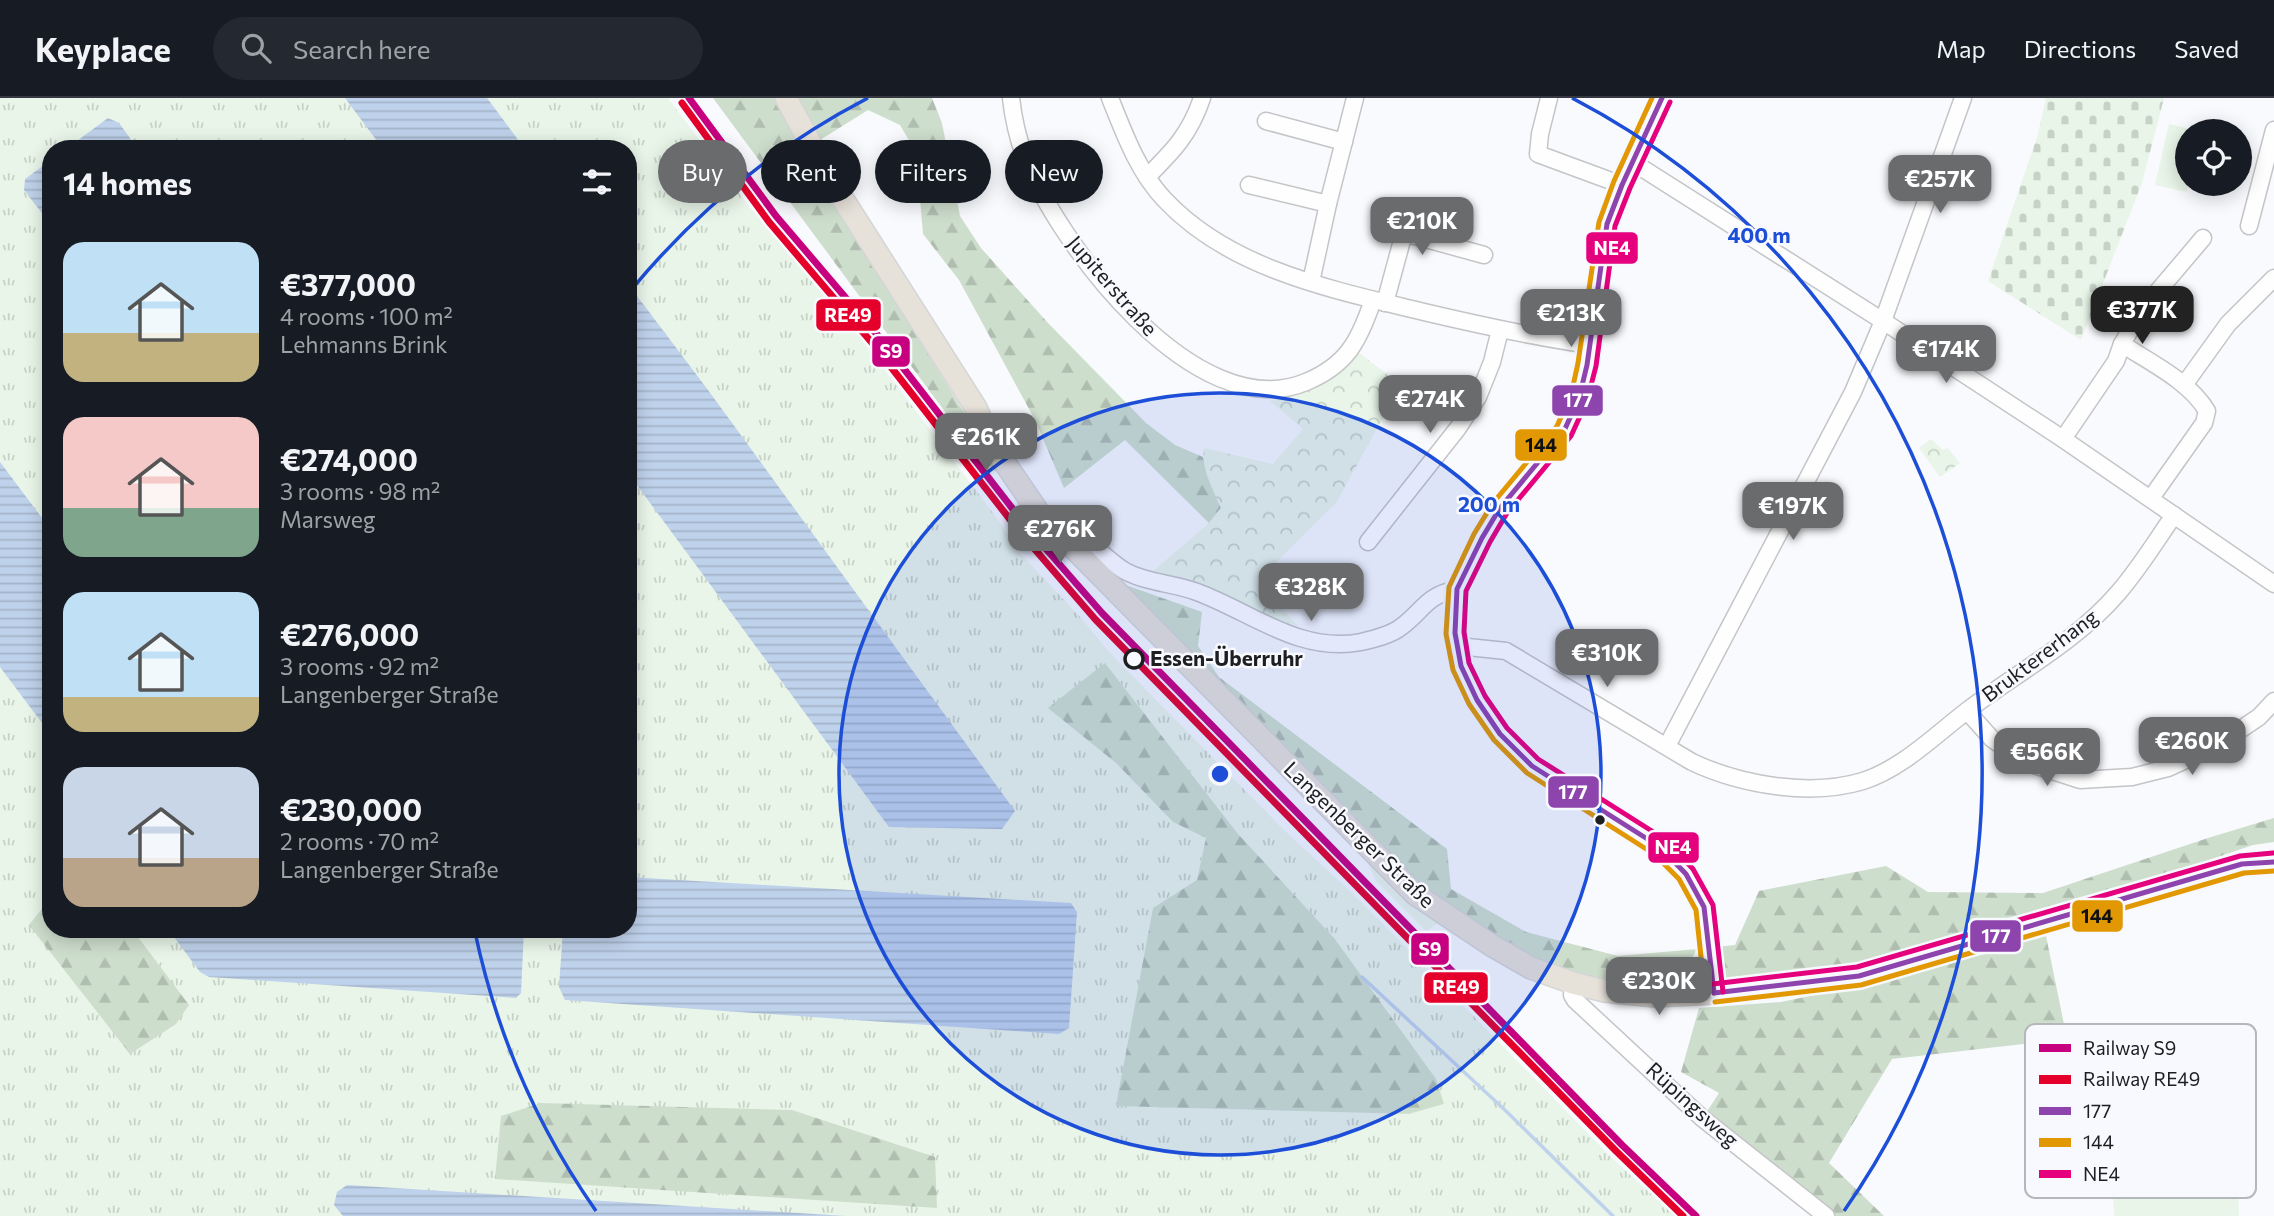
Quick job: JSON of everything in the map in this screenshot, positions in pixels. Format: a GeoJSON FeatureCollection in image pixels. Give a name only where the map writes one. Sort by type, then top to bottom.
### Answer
{"type":"FeatureCollection","features":[{"type":"Feature","properties":{"kind":"main road","name":"Langenberger Straße"},"geometry":{"type":"LineString","coordinates":[[786,98],[827,174],[975,408],[992,444],[1039,513],[1415,894],[1521,963],[1573,983],[1605,991],[1655,996],[1714,993],[1858,976],[2242,864],[2274,862]]}},
{"type":"Feature","properties":{"kind":"street","name":"Jupiterstraße"},"geometry":{"type":"LineString","coordinates":[[1011,98],[1024,154],[1042,193],[1088,265],[1136,319],[1180,357],[1222,380],[1256,390],[1289,390],[1323,375],[1346,357],[1379,301],[1404,233],[1484,255]]}},
{"type":"Feature","properties":{"kind":"street"},"geometry":{"type":"LineString","coordinates":[[1110,98],[1124,134],[1147,177],[1163,198],[1183,218],[1235,253],[1311,282],[1379,301],[1500,330],[1590,345]]}},
{"type":"Feature","properties":{"kind":"street"},"geometry":{"type":"LineString","coordinates":[[1147,177],[1185,136],[1202,98]]}},
{"type":"Feature","properties":{"kind":"street"},"geometry":{"type":"LineString","coordinates":[[1311,282],[1355,98]]}},
{"type":"Feature","properties":{"kind":"street"},"geometry":{"type":"LineString","coordinates":[[1549,98],[1539,134],[1538,154],[1622,185]]}},
{"type":"Feature","properties":{"kind":"street"},"geometry":{"type":"LineString","coordinates":[[1662,98],[1607,224],[1584,384],[1564,431],[1500,508],[1482,537],[1457,589],[1455,616],[1461,666],[1477,700],[1500,734],[1532,766],[1660,847],[1686,874],[1704,907],[1714,993]]}},
{"type":"Feature","properties":{"kind":"street"},"geometry":{"type":"LineString","coordinates":[[1667,746],[1853,392],[1883,321],[1963,98]]}},
{"type":"Feature","properties":{"kind":"street"},"geometry":{"type":"LineString","coordinates":[[1266,121],[1344,142]]}},
{"type":"Feature","properties":{"kind":"street"},"geometry":{"type":"LineString","coordinates":[[2249,226],[2274,130]]}},
{"type":"Feature","properties":{"kind":"street"},"geometry":{"type":"LineString","coordinates":[[1633,163],[2063,439],[2274,584]]}},
{"type":"Feature","properties":{"kind":"street"},"geometry":{"type":"LineString","coordinates":[[1249,185],[1328,204]]}},
{"type":"Feature","properties":{"kind":"street"},"geometry":{"type":"LineString","coordinates":[[2063,439],[2116,361],[2122,344],[2142,310],[2203,239]]}},
{"type":"Feature","properties":{"kind":"street"},"geometry":{"type":"LineString","coordinates":[[2184,385],[2228,324],[2274,278]]}},
{"type":"Feature","properties":{"kind":"street"},"geometry":{"type":"LineString","coordinates":[[1368,542],[1458,428],[1478,397],[1492,362],[1500,330]]}},
{"type":"Feature","properties":{"kind":"street"},"geometry":{"type":"LineString","coordinates":[[2122,344],[2184,385],[2207,411],[2204,423],[2151,498]]}},
{"type":"Feature","properties":{"kind":"street"},"geometry":{"type":"LineString","coordinates":[[1039,513],[1089,543],[1124,570],[1141,578],[1195,591],[1292,636],[1322,643],[1340,644],[1369,640],[1392,632],[1401,627],[1429,600],[1441,593],[1457,589]]}},
{"type":"Feature","properties":{"kind":"street","name":"Bruktererhang"},"geometry":{"type":"LineString","coordinates":[[1458,650],[1468,647],[1506,651],[1715,773],[1755,784],[1806,788],[1863,781],[1917,751],[2097,615],[2119,593],[2174,516]]}},
{"type":"Feature","properties":{"kind":"street"},"geometry":{"type":"LineString","coordinates":[[1967,711],[1992,738],[2025,762],[2080,780],[2132,777],[2168,768],[2216,746],[2259,717],[2274,701]]}},
{"type":"Feature","properties":{"kind":"street","name":"Rüpingsweg"},"geometry":{"type":"LineString","coordinates":[[1573,983],[1572,995],[1575,1000],[1702,1118],[1826,1216]]}},
{"type":"Feature","properties":{"kind":"green space"},"geometry":{"type":"Polygon","coordinates":[[[0,98],[668,98],[699,140],[658,140],[658,203],[747,203],[778,228],[1002,525],[1017,550],[1110,653],[1284,830],[1407,948],[1611,1157],[1675,1216],[0,1216],[0,98]],[[1105,663],[1116,763],[1173,822],[1206,838],[1197,880],[1153,908],[1117,1106],[1409,1114],[1444,1104],[1334,938],[1238,834],[1105,663]]]}},
{"type":"Feature","properties":{"kind":"green space"},"geometry":{"type":"Polygon","coordinates":[[[713,98],[781,98],[800,140],[761,140],[761,163],[747,140],[744,140],[713,98]]]}},
{"type":"Feature","properties":{"kind":"green space"},"geometry":{"type":"Polygon","coordinates":[[[796,98],[932,98],[945,140],[909,140],[900,125],[868,110],[820,140],[796,98]]]}},
{"type":"Feature","properties":{"kind":"green space"},"geometry":{"type":"Polygon","coordinates":[[[2046,98],[2164,98],[2142,183],[2081,340],[1988,281],[2038,134],[2046,98]]]}},
{"type":"Feature","properties":{"kind":"green space"},"geometry":{"type":"Polygon","coordinates":[[[2169,124],[2175,125],[2175,189],[2155,185],[2169,124]]]}},
{"type":"Feature","properties":{"kind":"green space"},"geometry":{"type":"Polygon","coordinates":[[[791,203],[834,203],[978,435],[996,473],[951,420],[791,203]]]}},
{"type":"Feature","properties":{"kind":"green space"},"geometry":{"type":"Polygon","coordinates":[[[920,203],[957,203],[960,216],[981,248],[1048,323],[1146,423],[1175,445],[1203,457],[1207,475],[1221,508],[1209,523],[1125,440],[1064,488],[1035,420],[959,280],[923,234],[920,203]]]}},
{"type":"Feature","properties":{"kind":"green space"},"geometry":{"type":"Polygon","coordinates":[[[1358,352],[1401,385],[1336,503],[1257,581],[1298,626],[1248,610],[1183,579],[1151,573],[1209,523],[1221,508],[1206,471],[1204,448],[1273,464],[1303,429],[1270,401],[1318,387],[1358,352]]]}},
{"type":"Feature","properties":{"kind":"green space"},"geometry":{"type":"Polygon","coordinates":[[[1931,439],[1943,450],[1948,448],[1960,463],[1940,477],[1919,448],[1931,439]]]}},
{"type":"Feature","properties":{"kind":"green space"},"geometry":{"type":"Polygon","coordinates":[[[1117,582],[1202,612],[1198,646],[1219,677],[1447,849],[1451,889],[1526,932],[1618,956],[1697,949],[1684,973],[1661,982],[1579,978],[1499,940],[1461,912],[1436,904],[1117,582]]]}},
{"type":"Feature","properties":{"kind":"green space"},"geometry":{"type":"Polygon","coordinates":[[[1105,663],[1238,834],[1334,938],[1436,1079],[1444,1104],[1409,1114],[1116,1106],[1153,908],[1197,880],[1206,838],[1173,822],[1116,763],[1048,708],[1105,663]]]}},
{"type":"Feature","properties":{"kind":"green space"},"geometry":{"type":"Polygon","coordinates":[[[2274,818],[2274,842],[2253,845],[2059,911],[1936,949],[1799,980],[1724,981],[1715,947],[1735,945],[1759,891],[1886,866],[1928,892],[2043,893],[2274,818]]]}},
{"type":"Feature","properties":{"kind":"green space"},"geometry":{"type":"Polygon","coordinates":[[[1361,846],[1444,920],[1426,931],[1376,881],[1361,846]]]}},
{"type":"Feature","properties":{"kind":"green space"},"geometry":{"type":"Polygon","coordinates":[[[42,908],[42,938],[139,938],[189,1005],[176,1024],[130,1054],[29,925],[42,908]]]}},
{"type":"Feature","properties":{"kind":"green space"},"geometry":{"type":"Polygon","coordinates":[[[2045,931],[2064,1024],[2025,1024],[2025,1044],[1892,1059],[1829,1163],[1884,1216],[1832,1216],[1706,1113],[1719,1093],[1681,1072],[1699,1008],[1781,1002],[1872,983],[2045,931]]]}},
{"type":"Feature","properties":{"kind":"green space"},"geometry":{"type":"Polygon","coordinates":[[[541,1103],[792,1110],[935,1157],[937,1208],[495,1179],[501,1116],[541,1103]]]}},
{"type":"Feature","properties":{"kind":"green space"},"geometry":{"type":"Polygon","coordinates":[[[2113,1198],[2238,1198],[2239,1216],[2114,1216],[2113,1198]]]}},
{"type":"Feature","properties":{"kind":"water"},"geometry":{"type":"Polygon","coordinates":[[[345,98],[487,98],[518,140],[376,140],[345,98]]]}},
{"type":"Feature","properties":{"kind":"water"},"geometry":{"type":"Polygon","coordinates":[[[108,118],[119,123],[131,140],[78,140],[108,118]]]}},
{"type":"Feature","properties":{"kind":"water"},"geometry":{"type":"Polygon","coordinates":[[[42,167],[42,213],[24,190],[25,179],[42,167]]]}},
{"type":"Feature","properties":{"kind":"water"},"geometry":{"type":"Polygon","coordinates":[[[637,296],[1015,811],[1002,829],[889,827],[637,485],[637,296]]]}},
{"type":"Feature","properties":{"kind":"water"},"geometry":{"type":"Polygon","coordinates":[[[0,462],[42,518],[42,723],[0,667],[0,462]]]}},
{"type":"Feature","properties":{"kind":"water"},"geometry":{"type":"Polygon","coordinates":[[[637,878],[1071,903],[1077,912],[1069,1028],[1059,1034],[565,1000],[559,987],[562,938],[637,938],[637,878]]]}},
{"type":"Feature","properties":{"kind":"water"},"geometry":{"type":"Polygon","coordinates":[[[175,938],[524,938],[521,993],[516,998],[209,977],[200,972],[175,938]]]}},
{"type":"Feature","properties":{"kind":"water"},"geometry":{"type":"Polygon","coordinates":[[[347,1185],[846,1216],[343,1216],[334,1205],[337,1192],[347,1185]]]}},
{"type":"Feature","properties":{"kind":"waterway"},"geometry":{"type":"LineString","coordinates":[[1362,977],[1507,1112],[1613,1216]]}},
{"type":"Feature","properties":{"kind":"rail line","name":"S9"},"geometry":{"type":"LineString","coordinates":[[689,98],[776,216],[880,338],[1026,526],[1102,613],[1622,1145],[1696,1216]]}},
{"type":"Feature","properties":{"kind":"rail line","name":"RE49"},"geometry":{"type":"LineString","coordinates":[[682,103],[769,222],[873,344],[1019,531],[1095,619],[1616,1151],[1683,1216]]}},
{"type":"Feature","properties":{"kind":"transit line","name":"144"},"geometry":{"type":"LineString","coordinates":[[1652,98],[1614,181],[1599,222],[1571,395],[1557,426],[1493,503],[1474,534],[1449,587],[1446,634],[1453,670],[1469,704],[1494,740],[1527,773],[1654,854],[1679,879],[1696,910],[1705,994]]}},
{"type":"Feature","properties":{"kind":"transit line","name":"177"},"geometry":{"type":"LineString","coordinates":[[1662,98],[1607,224],[1587,365],[1579,398],[1564,431],[1500,508],[1482,538],[1457,589],[1455,633],[1461,666],[1477,700],[1500,734],[1532,766],[1660,847],[1686,874],[1704,907],[1714,993]]}},
{"type":"Feature","properties":{"kind":"transit line","name":"NE4"},"geometry":{"type":"LineString","coordinates":[[1670,102],[1615,226],[1596,366],[1587,401],[1571,436],[1507,513],[1490,542],[1466,591],[1464,632],[1469,663],[1485,696],[1507,728],[1538,759],[1666,840],[1693,869],[1713,905],[1723,992]]}},
{"type":"Feature","properties":{"kind":"transit line","name":"NE4"},"geometry":{"type":"LineString","coordinates":[[1713,984],[1857,967],[2240,856],[2273,853]]}},
{"type":"Feature","properties":{"kind":"transit line","name":"177"},"geometry":{"type":"LineString","coordinates":[[1714,993],[1859,976],[2242,864],[2274,862]]}},
{"type":"Feature","properties":{"kind":"transit line","name":"144"},"geometry":{"type":"LineString","coordinates":[[1715,1002],[1861,985],[2244,873],[2274,871]]}},
{"type":"Feature","properties":{"kind":"place","name":"Essen-Überruhr"},"geometry":{"type":"Point","coordinates":[1134,659]}}]}
